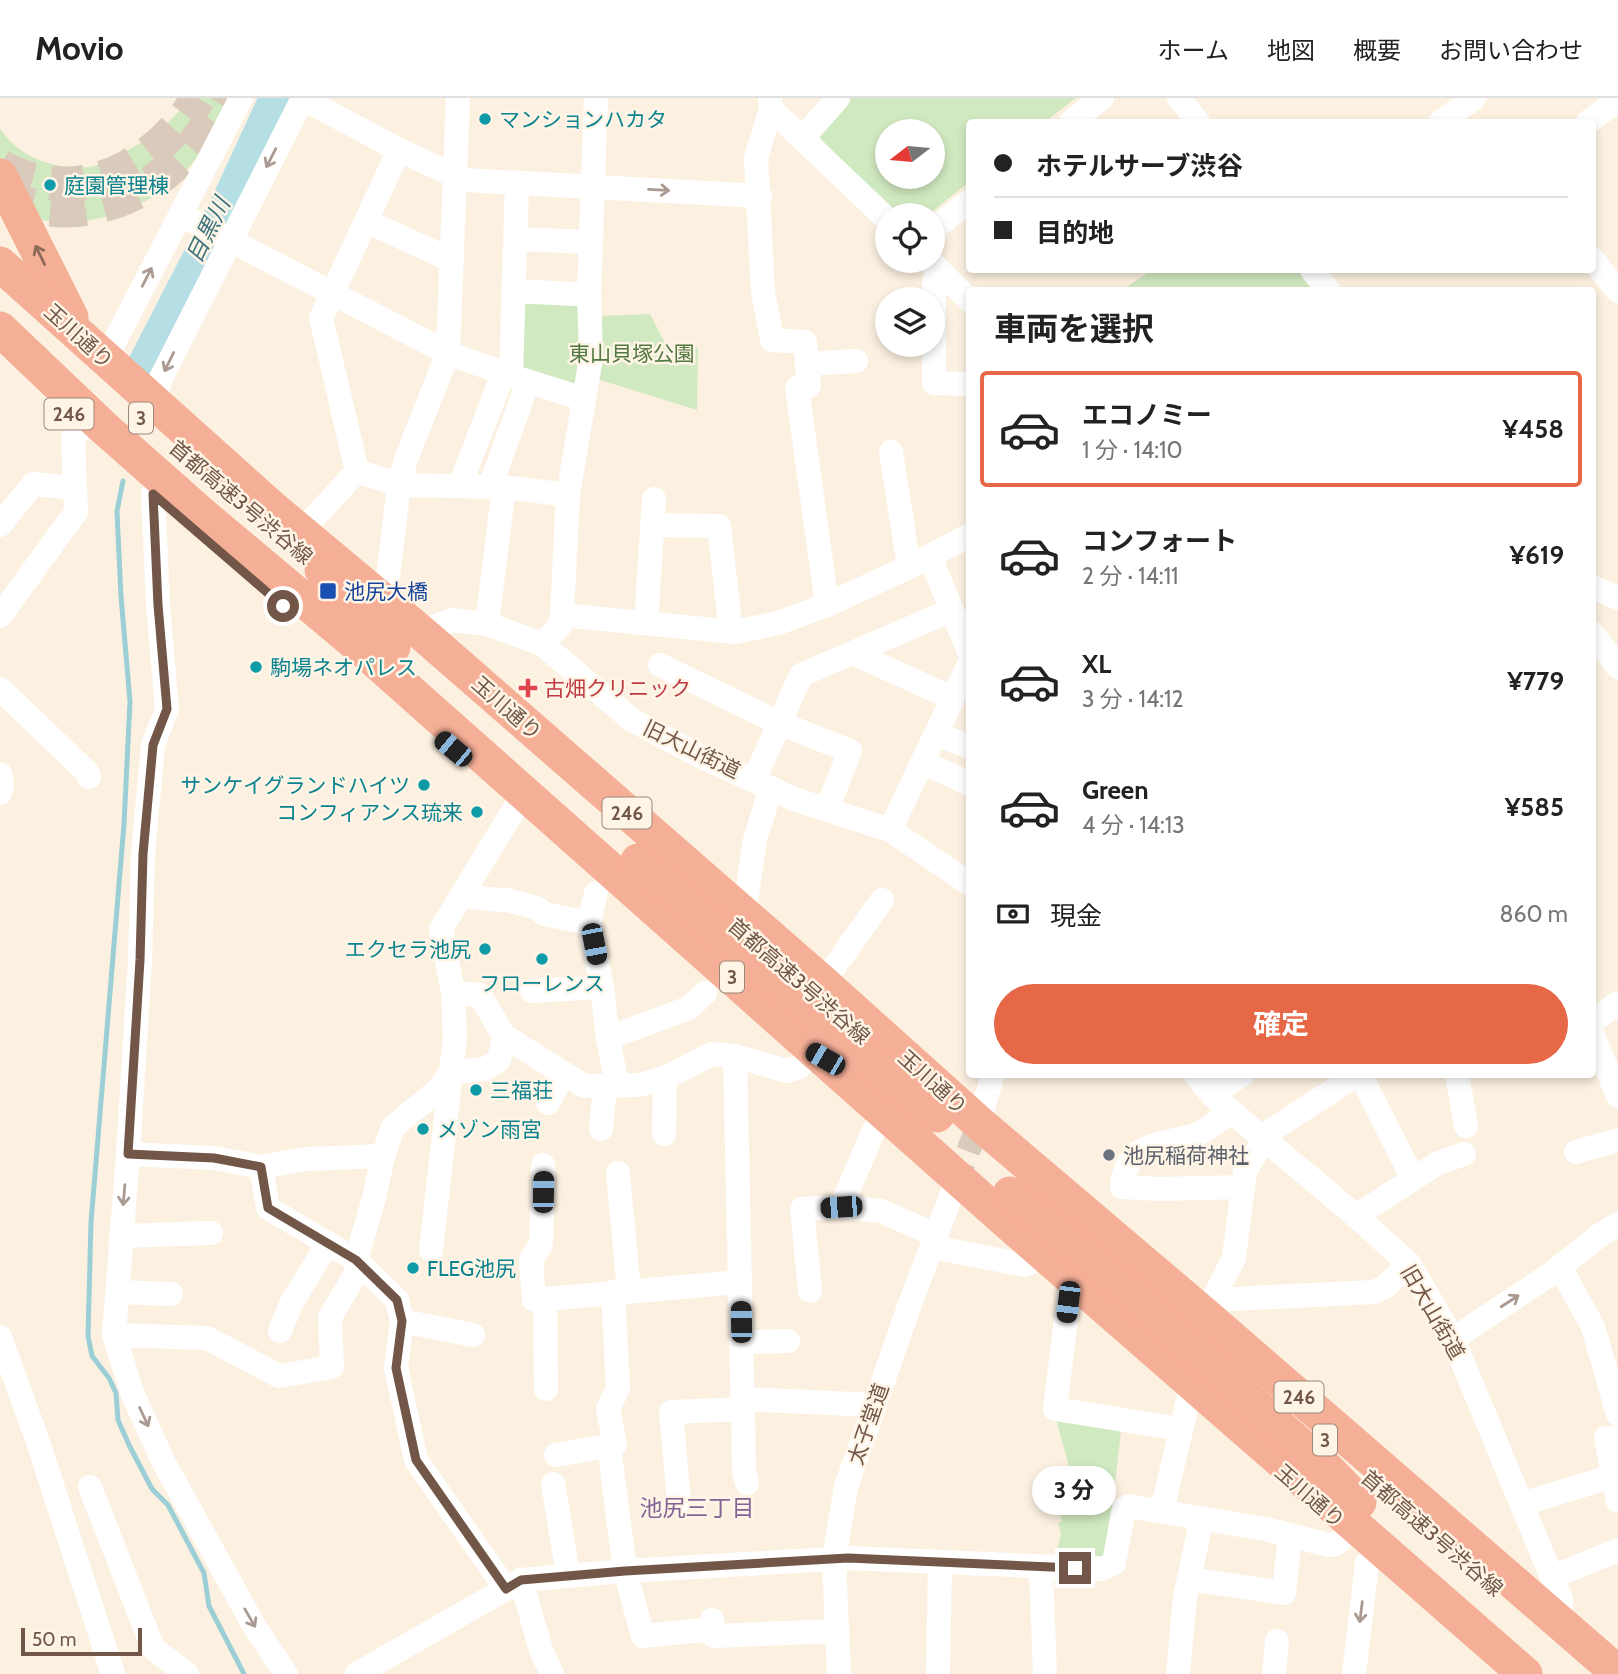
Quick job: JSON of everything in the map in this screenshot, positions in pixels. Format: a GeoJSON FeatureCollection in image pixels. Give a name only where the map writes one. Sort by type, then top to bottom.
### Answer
{"type":"FeatureCollection","features":[{"type":"Feature","properties":{"kind":"highway"},"geometry":{"type":"LineString","coordinates":[[0,176],[104,380],[136,431],[153,451],[300,586],[354,642]]}},
{"type":"Feature","properties":{"kind":"highway"},"geometry":{"type":"LineString","coordinates":[[0,263],[131,393],[294,536]]}},
{"type":"Feature","properties":{"kind":"highway","name":"玉川通り"},"geometry":{"type":"LineString","coordinates":[[0,263],[271,508],[294,536],[385,602],[415,648],[744,915],[979,1124],[1208,1308],[1618,1673]]}},
{"type":"Feature","properties":{"kind":"highway","name":"首都高速3号渋谷線"},"geometry":{"type":"LineString","coordinates":[[0,290],[135,412],[294,536],[498,718],[1595,1674]]}},
{"type":"Feature","properties":{"kind":"highway","name":"首都高速3号渋谷線"},"geometry":{"type":"LineString","coordinates":[[0,329],[102,426],[194,508],[354,642],[776,1027],[1523,1674]]}},
{"type":"Feature","properties":{"kind":"highway","name":"玉川通り"},"geometry":{"type":"LineString","coordinates":[[0,347],[153,494],[518,803],[1363,1542],[1523,1674]]}},
{"type":"Feature","properties":{"kind":"highway"},"geometry":{"type":"LineString","coordinates":[[271,508],[355,610],[415,648],[865,1058],[1056,1205]]}},
{"type":"Feature","properties":{"kind":"highway"},"geometry":{"type":"LineString","coordinates":[[776,1027],[890,1096],[1107,1273],[1325,1467],[1385,1530],[1465,1623]]}},
{"type":"Feature","properties":{"kind":"street"},"geometry":{"type":"LineString","coordinates":[[107,362],[184,216],[241,98]]}},
{"type":"Feature","properties":{"kind":"street"},"geometry":{"type":"LineString","coordinates":[[150,400],[226,238],[303,98],[399,150],[464,180],[760,196]]}},
{"type":"Feature","properties":{"kind":"street"},"geometry":{"type":"LineString","coordinates":[[385,602],[399,485],[406,459],[448,353],[458,98]]}},
{"type":"Feature","properties":{"kind":"street"},"geometry":{"type":"LineString","coordinates":[[542,644],[560,626],[562,615],[568,495],[591,358],[591,186],[596,98]]}},
{"type":"Feature","properties":{"kind":"street"},"geometry":{"type":"LineString","coordinates":[[803,138],[838,98]]}},
{"type":"Feature","properties":{"kind":"street"},"geometry":{"type":"LineString","coordinates":[[1075,119],[1102,98]]}},
{"type":"Feature","properties":{"kind":"street"},"geometry":{"type":"LineString","coordinates":[[1179,98],[1196,119]]}},
{"type":"Feature","properties":{"kind":"street"},"geometry":{"type":"LineString","coordinates":[[1445,119],[1474,98]]}},
{"type":"Feature","properties":{"kind":"street"},"geometry":{"type":"LineString","coordinates":[[1592,119],[1618,100]]}},
{"type":"Feature","properties":{"kind":"street"},"geometry":{"type":"LineString","coordinates":[[770,104],[875,207]]}},
{"type":"Feature","properties":{"kind":"street"},"geometry":{"type":"LineString","coordinates":[[770,104],[756,158],[764,292],[772,340],[805,342],[809,386],[797,388],[827,605]]}},
{"type":"Feature","properties":{"kind":"street"},"geometry":{"type":"LineString","coordinates":[[357,471],[321,318],[399,150]]}},
{"type":"Feature","properties":{"kind":"street"},"geometry":{"type":"LineString","coordinates":[[487,624],[497,487],[514,377],[513,291],[517,183]]}},
{"type":"Feature","properties":{"kind":"street"},"geometry":{"type":"LineString","coordinates":[[945,220],[966,204]]}},
{"type":"Feature","properties":{"kind":"street"},"geometry":{"type":"LineString","coordinates":[[184,216],[448,353],[584,399]]}},
{"type":"Feature","properties":{"kind":"street"},"geometry":{"type":"LineString","coordinates":[[366,221],[452,260]]}},
{"type":"Feature","properties":{"kind":"street"},"geometry":{"type":"LineString","coordinates":[[516,239],[590,242]]}},
{"type":"Feature","properties":{"kind":"street"},"geometry":{"type":"LineString","coordinates":[[1596,265],[1618,291]]}},
{"type":"Feature","properties":{"kind":"street"},"geometry":{"type":"LineString","coordinates":[[933,273],[934,383],[966,384]]}},
{"type":"Feature","properties":{"kind":"street"},"geometry":{"type":"LineString","coordinates":[[941,273],[966,297]]}},
{"type":"Feature","properties":{"kind":"street"},"geometry":{"type":"LineString","coordinates":[[1314,273],[1326,287]]}},
{"type":"Feature","properties":{"kind":"street"},"geometry":{"type":"LineString","coordinates":[[513,291],[576,294]]}},
{"type":"Feature","properties":{"kind":"street"},"geometry":{"type":"LineString","coordinates":[[807,364],[856,362]]}},
{"type":"Feature","properties":{"kind":"street"},"geometry":{"type":"LineString","coordinates":[[460,485],[514,377]]}},
{"type":"Feature","properties":{"kind":"street"},"geometry":{"type":"LineString","coordinates":[[0,616],[76,512],[73,437],[83,426]]}},
{"type":"Feature","properties":{"kind":"street"},"geometry":{"type":"LineString","coordinates":[[891,452],[920,562],[952,610],[966,644]]}},
{"type":"Feature","properties":{"kind":"street"},"geometry":{"type":"LineString","coordinates":[[294,536],[357,471]]}},
{"type":"Feature","properties":{"kind":"street"},"geometry":{"type":"LineString","coordinates":[[357,471],[399,485],[497,487],[568,495]]}},
{"type":"Feature","properties":{"kind":"street"},"geometry":{"type":"LineString","coordinates":[[0,525],[33,484],[75,488]]}},
{"type":"Feature","properties":{"kind":"street"},"geometry":{"type":"LineString","coordinates":[[153,494],[158,605],[167,709],[153,745],[143,854],[140,960],[114,1335],[133,1395],[169,1471],[253,1624],[286,1674]]}},
{"type":"Feature","properties":{"kind":"street"},"geometry":{"type":"LineString","coordinates":[[646,623],[654,499]]}},
{"type":"Feature","properties":{"kind":"street"},"geometry":{"type":"LineString","coordinates":[[653,525],[719,526],[731,632]]}},
{"type":"Feature","properties":{"kind":"street"},"geometry":{"type":"LineString","coordinates":[[562,615],[731,632],[778,623],[827,605],[920,562],[966,537]]}},
{"type":"Feature","properties":{"kind":"street"},"geometry":{"type":"LineString","coordinates":[[1596,589],[1618,598]]}},
{"type":"Feature","properties":{"kind":"street"},"geometry":{"type":"LineString","coordinates":[[744,915],[762,784],[779,723],[801,675],[952,610]]}},
{"type":"Feature","properties":{"kind":"street","name":"旧大山街道"},"geometry":{"type":"LineString","coordinates":[[415,648],[430,628],[452,620],[487,624],[542,644],[632,720],[700,756],[794,799],[891,830],[966,881]]}},
{"type":"Feature","properties":{"kind":"street"},"geometry":{"type":"LineString","coordinates":[[1596,643],[1618,667]]}},
{"type":"Feature","properties":{"kind":"street"},"geometry":{"type":"LineString","coordinates":[[853,653],[952,698]]}},
{"type":"Feature","properties":{"kind":"street"},"geometry":{"type":"LineString","coordinates":[[891,830],[952,698],[966,655]]}},
{"type":"Feature","properties":{"kind":"street"},"geometry":{"type":"LineString","coordinates":[[660,665],[779,723],[850,751],[827,809]]}},
{"type":"Feature","properties":{"kind":"street"},"geometry":{"type":"LineString","coordinates":[[0,690],[87,772],[89,777]]}},
{"type":"Feature","properties":{"kind":"street"},"geometry":{"type":"LineString","coordinates":[[936,734],[966,745]]}},
{"type":"Feature","properties":{"kind":"street"},"geometry":{"type":"LineString","coordinates":[[922,762],[966,782]]}},
{"type":"Feature","properties":{"kind":"street"},"geometry":{"type":"LineString","coordinates":[[0,774],[0,793]]}},
{"type":"Feature","properties":{"kind":"street"},"geometry":{"type":"LineString","coordinates":[[431,1250],[455,1038],[453,993],[441,929],[518,803]]}},
{"type":"Feature","properties":{"kind":"street"},"geometry":{"type":"LineString","coordinates":[[596,893],[589,923],[602,987],[611,1085],[601,1129]]}},
{"type":"Feature","properties":{"kind":"street"},"geometry":{"type":"LineString","coordinates":[[461,896],[503,900],[537,908],[544,914],[589,923]]}},
{"type":"Feature","properties":{"kind":"street"},"geometry":{"type":"LineString","coordinates":[[823,983],[882,900]]}},
{"type":"Feature","properties":{"kind":"street"},"geometry":{"type":"LineString","coordinates":[[532,991],[602,987]]}},
{"type":"Feature","properties":{"kind":"street"},"geometry":{"type":"LineString","coordinates":[[453,993],[480,995],[504,1036],[584,1086],[639,1085],[665,1077],[712,1054],[735,1056],[787,1071],[799,1067],[810,1057]]}},
{"type":"Feature","properties":{"kind":"street"},"geometry":{"type":"LineString","coordinates":[[608,1038],[690,1008],[705,993]]}},
{"type":"Feature","properties":{"kind":"street"},"geometry":{"type":"LineString","coordinates":[[1596,1019],[1618,1003]]}},
{"type":"Feature","properties":{"kind":"street"},"geometry":{"type":"LineString","coordinates":[[114,1335],[207,1338],[279,1376],[332,1367],[330,1317],[359,1262],[383,1156],[393,1127],[438,1090],[451,1072],[485,1069],[499,1060],[504,1036]]}},
{"type":"Feature","properties":{"kind":"street"},"geometry":{"type":"LineString","coordinates":[[1596,1043],[1618,1096]]}},
{"type":"Feature","properties":{"kind":"street"},"geometry":{"type":"LineString","coordinates":[[735,1056],[744,1471],[747,1483]]}},
{"type":"Feature","properties":{"kind":"street"},"geometry":{"type":"LineString","coordinates":[[548,1103],[564,1073]]}},
{"type":"Feature","properties":{"kind":"street"},"geometry":{"type":"LineString","coordinates":[[664,1134],[665,1077]]}},
{"type":"Feature","properties":{"kind":"street"},"geometry":{"type":"LineString","coordinates":[[979,1124],[992,1078]]}},
{"type":"Feature","properties":{"kind":"street","name":"旧大山街道"},"geometry":{"type":"LineString","coordinates":[[1198,1078],[1232,1112],[1409,1264],[1454,1339],[1561,1599],[1560,1624]]}},
{"type":"Feature","properties":{"kind":"street"},"geometry":{"type":"LineString","coordinates":[[1212,1094],[1237,1078]]}},
{"type":"Feature","properties":{"kind":"street"},"geometry":{"type":"LineString","coordinates":[[1208,1308],[1234,1258],[1245,1171],[1265,1138],[1269,1132],[1353,1078]]}},
{"type":"Feature","properties":{"kind":"street"},"geometry":{"type":"LineString","coordinates":[[1361,1078],[1413,1179]]}},
{"type":"Feature","properties":{"kind":"street"},"geometry":{"type":"LineString","coordinates":[[1458,1078],[1466,1126]]}},
{"type":"Feature","properties":{"kind":"street"},"geometry":{"type":"LineString","coordinates":[[1232,1112],[1197,1134],[1141,1150],[1129,1161],[1122,1187],[1243,1187]]}},
{"type":"Feature","properties":{"kind":"street"},"geometry":{"type":"LineString","coordinates":[[841,1207],[873,1132],[881,1121]]}},
{"type":"Feature","properties":{"kind":"street"},"geometry":{"type":"LineString","coordinates":[[1576,1152],[1618,1140]]}},
{"type":"Feature","properties":{"kind":"street"},"geometry":{"type":"LineString","coordinates":[[128,1154],[214,1158],[261,1167],[307,1159],[383,1156]]}},
{"type":"Feature","properties":{"kind":"street"},"geometry":{"type":"LineString","coordinates":[[1356,1216],[1437,1163],[1464,1154]]}},
{"type":"Feature","properties":{"kind":"street"},"geometry":{"type":"LineString","coordinates":[[544,1165],[541,1245],[531,1259],[540,1300],[546,1389]]}},
{"type":"Feature","properties":{"kind":"street"},"geometry":{"type":"LineString","coordinates":[[261,1167],[268,1208],[359,1262],[397,1300],[402,1321],[396,1368],[416,1460],[513,1584],[552,1674]]}},
{"type":"Feature","properties":{"kind":"street"},"geometry":{"type":"LineString","coordinates":[[555,1455],[615,1445],[608,1409],[618,1388],[621,1291],[618,1173]]}},
{"type":"Feature","properties":{"kind":"street","name":"太子堂道"},"geometry":{"type":"LineString","coordinates":[[839,1674],[834,1559],[846,1487],[955,1185]]}},
{"type":"Feature","properties":{"kind":"street"},"geometry":{"type":"LineString","coordinates":[[810,1290],[802,1209],[841,1207],[881,1211],[934,1241],[1026,1265],[1039,1259]]}},
{"type":"Feature","properties":{"kind":"street"},"geometry":{"type":"LineString","coordinates":[[1454,1339],[1615,1231]]}},
{"type":"Feature","properties":{"kind":"street"},"geometry":{"type":"LineString","coordinates":[[121,1236],[211,1234]]}},
{"type":"Feature","properties":{"kind":"street"},"geometry":{"type":"LineString","coordinates":[[280,1331],[291,1304],[328,1243]]}},
{"type":"Feature","properties":{"kind":"street"},"geometry":{"type":"LineString","coordinates":[[1208,1308],[1374,1292],[1386,1286],[1409,1264]]}},
{"type":"Feature","properties":{"kind":"street"},"geometry":{"type":"LineString","coordinates":[[1560,1267],[1593,1327],[1618,1414]]}},
{"type":"Feature","properties":{"kind":"street"},"geometry":{"type":"LineString","coordinates":[[540,1300],[740,1282]]}},
{"type":"Feature","properties":{"kind":"street"},"geometry":{"type":"LineString","coordinates":[[1070,1286],[1055,1409],[1181,1429]]}},
{"type":"Feature","properties":{"kind":"street"},"geometry":{"type":"LineString","coordinates":[[117,1292],[172,1294]]}},
{"type":"Feature","properties":{"kind":"street"},"geometry":{"type":"LineString","coordinates":[[402,1321],[473,1335]]}},
{"type":"Feature","properties":{"kind":"street"},"geometry":{"type":"LineString","coordinates":[[741,1342],[788,1341]]}},
{"type":"Feature","properties":{"kind":"street"},"geometry":{"type":"LineString","coordinates":[[2,1348],[38,1442],[113,1674]]}},
{"type":"Feature","properties":{"kind":"street"},"geometry":{"type":"LineString","coordinates":[[1162,1511],[1189,1392]]}},
{"type":"Feature","properties":{"kind":"street"},"geometry":{"type":"LineString","coordinates":[[679,1501],[671,1412],[743,1404],[874,1405]]}},
{"type":"Feature","properties":{"kind":"street"},"geometry":{"type":"LineString","coordinates":[[1522,1504],[1616,1489],[1606,1438],[1618,1438]]}},
{"type":"Feature","properties":{"kind":"street"},"geometry":{"type":"LineString","coordinates":[[609,1446],[625,1571],[643,1636],[712,1621],[714,1636],[837,1631]]}},
{"type":"Feature","properties":{"kind":"street"},"geometry":{"type":"LineString","coordinates":[[553,1484],[568,1576]]}},
{"type":"Feature","properties":{"kind":"street"},"geometry":{"type":"LineString","coordinates":[[90,1487],[153,1648],[187,1674]]}},
{"type":"Feature","properties":{"kind":"street"},"geometry":{"type":"LineString","coordinates":[[357,1674],[513,1584],[568,1576],[834,1559],[1102,1569],[1114,1563],[1126,1507],[1202,1518],[1329,1545],[1363,1542],[1367,1563],[1354,1674]]}},
{"type":"Feature","properties":{"kind":"street"},"geometry":{"type":"LineString","coordinates":[[1178,1674],[1189,1579],[1202,1518]]}},
{"type":"Feature","properties":{"kind":"street"},"geometry":{"type":"LineString","coordinates":[[1189,1579],[1284,1593],[1290,1535]]}},
{"type":"Feature","properties":{"kind":"street"},"geometry":{"type":"LineString","coordinates":[[1552,1577],[1618,1550]]}},
{"type":"Feature","properties":{"kind":"street"},"geometry":{"type":"LineString","coordinates":[[938,1674],[940,1562]]}},
{"type":"Feature","properties":{"kind":"street"},"geometry":{"type":"LineString","coordinates":[[1041,1567],[1045,1674]]}},
{"type":"Feature","properties":{"kind":"street"},"geometry":{"type":"LineString","coordinates":[[1274,1674],[1277,1641]]}},
{"type":"Feature","properties":{"kind":"green space"},"geometry":{"type":"Polygon","coordinates":[[[189,98],[231,98],[196,159],[181,176],[143,202],[122,212],[76,221],[31,218],[0,207],[0,128],[17,147],[39,160],[64,166],[89,167],[146,140],[165,125],[189,98]]]}},
{"type":"Feature","properties":{"kind":"green space"},"geometry":{"type":"Polygon","coordinates":[[[826,98],[1076,98],[1049,119],[966,119],[966,184],[943,203],[884,203],[818,136],[826,98]]]}},
{"type":"Feature","properties":{"kind":"green space"},"geometry":{"type":"Polygon","coordinates":[[[1148,273],[1301,273],[1312,287],[1126,287],[1148,273]]]}},
{"type":"Feature","properties":{"kind":"green space"},"geometry":{"type":"Polygon","coordinates":[[[518,294],[581,297],[582,375],[576,390],[514,373],[518,294]]]}},
{"type":"Feature","properties":{"kind":"green space","name":"東山貝塚公園"},"geometry":{"type":"Polygon","coordinates":[[[650,314],[668,349],[698,348],[697,410],[597,379],[600,316],[650,314]]]}},
{"type":"Feature","properties":{"kind":"green space"},"geometry":{"type":"Polygon","coordinates":[[[1054,1412],[1122,1421],[1107,1557],[1057,1551],[1061,1533],[1058,1523],[1062,1521],[1060,1513],[1066,1511],[1061,1496],[1069,1494],[1065,1480],[1072,1477],[1054,1412]]]}},
{"type":"Feature","properties":{"kind":"waterway","name":"目黒川"},"geometry":{"type":"LineString","coordinates":[[143,363],[227,200],[274,98]]}},
{"type":"Feature","properties":{"kind":"waterway"},"geometry":{"type":"LineString","coordinates":[[123,481],[117,511],[130,702],[124,824],[91,1222],[88,1336],[92,1356],[109,1378],[116,1393],[118,1420],[129,1445],[152,1489],[168,1505],[204,1573],[209,1606],[244,1674]]}},
{"type":"Feature","properties":{"kind":"tunnel"},"geometry":{"type":"LineString","coordinates":[[0,167],[29,179],[58,184],[86,182],[112,174],[137,162],[160,144],[198,98]]}},
{"type":"Feature","properties":{"kind":"tunnel"},"geometry":{"type":"LineString","coordinates":[[0,194],[24,204],[58,210],[94,207],[118,200],[141,190],[180,159],[197,141],[226,98]]}},
{"type":"Feature","properties":{"kind":"tunnel"},"geometry":{"type":"LineString","coordinates":[[955,1185],[979,1123]]}},
{"type":"Feature","properties":{"kind":"place","name":"マンションハカタ"},"geometry":{"type":"Point","coordinates":[485,119]}},
{"type":"Feature","properties":{"kind":"place","name":"庭園管理棟"},"geometry":{"type":"Point","coordinates":[50,185]}},
{"type":"Feature","properties":{"kind":"place","name":"池尻大橋"},"geometry":{"type":"Point","coordinates":[328,591]}},
{"type":"Feature","properties":{"kind":"place","name":"駒場ネオパレス"},"geometry":{"type":"Point","coordinates":[256,667]}},
{"type":"Feature","properties":{"kind":"place","name":"古畑クリニック"},"geometry":{"type":"Point","coordinates":[528,688]}},
{"type":"Feature","properties":{"kind":"place","name":"サンケイグランドハイツ"},"geometry":{"type":"Point","coordinates":[424,785]}},
{"type":"Feature","properties":{"kind":"place","name":"コンフィアンス琉来"},"geometry":{"type":"Point","coordinates":[477,812]}},
{"type":"Feature","properties":{"kind":"place","name":"エクセラ池尻"},"geometry":{"type":"Point","coordinates":[485,949]}},
{"type":"Feature","properties":{"kind":"place","name":"フローレンス"},"geometry":{"type":"Point","coordinates":[542,959]}},
{"type":"Feature","properties":{"kind":"place","name":"三福荘"},"geometry":{"type":"Point","coordinates":[476,1090]}},
{"type":"Feature","properties":{"kind":"place","name":"メゾン雨宮"},"geometry":{"type":"Point","coordinates":[423,1129]}},
{"type":"Feature","properties":{"kind":"place","name":"池尻稲荷神社"},"geometry":{"type":"Point","coordinates":[1109,1155]}},
{"type":"Feature","properties":{"kind":"place","name":"FLEG池尻"},"geometry":{"type":"Point","coordinates":[413,1268]}},
{"type":"Feature","properties":{"kind":"district","name":"池尻三丁目"},"geometry":{"type":"Point","coordinates":[697,1508]}},
{"type":"Feature","properties":{"kind":"route"},"geometry":{"type":"LineString","coordinates":[[283,606],[153,494],[158,605],[167,709],[153,745],[143,854],[140,960],[128,1154],[214,1158],[261,1167],[268,1208],[356,1260],[397,1300],[402,1321],[396,1368],[416,1460],[506,1589],[521,1580],[848,1558],[1075,1568]]}}]}
